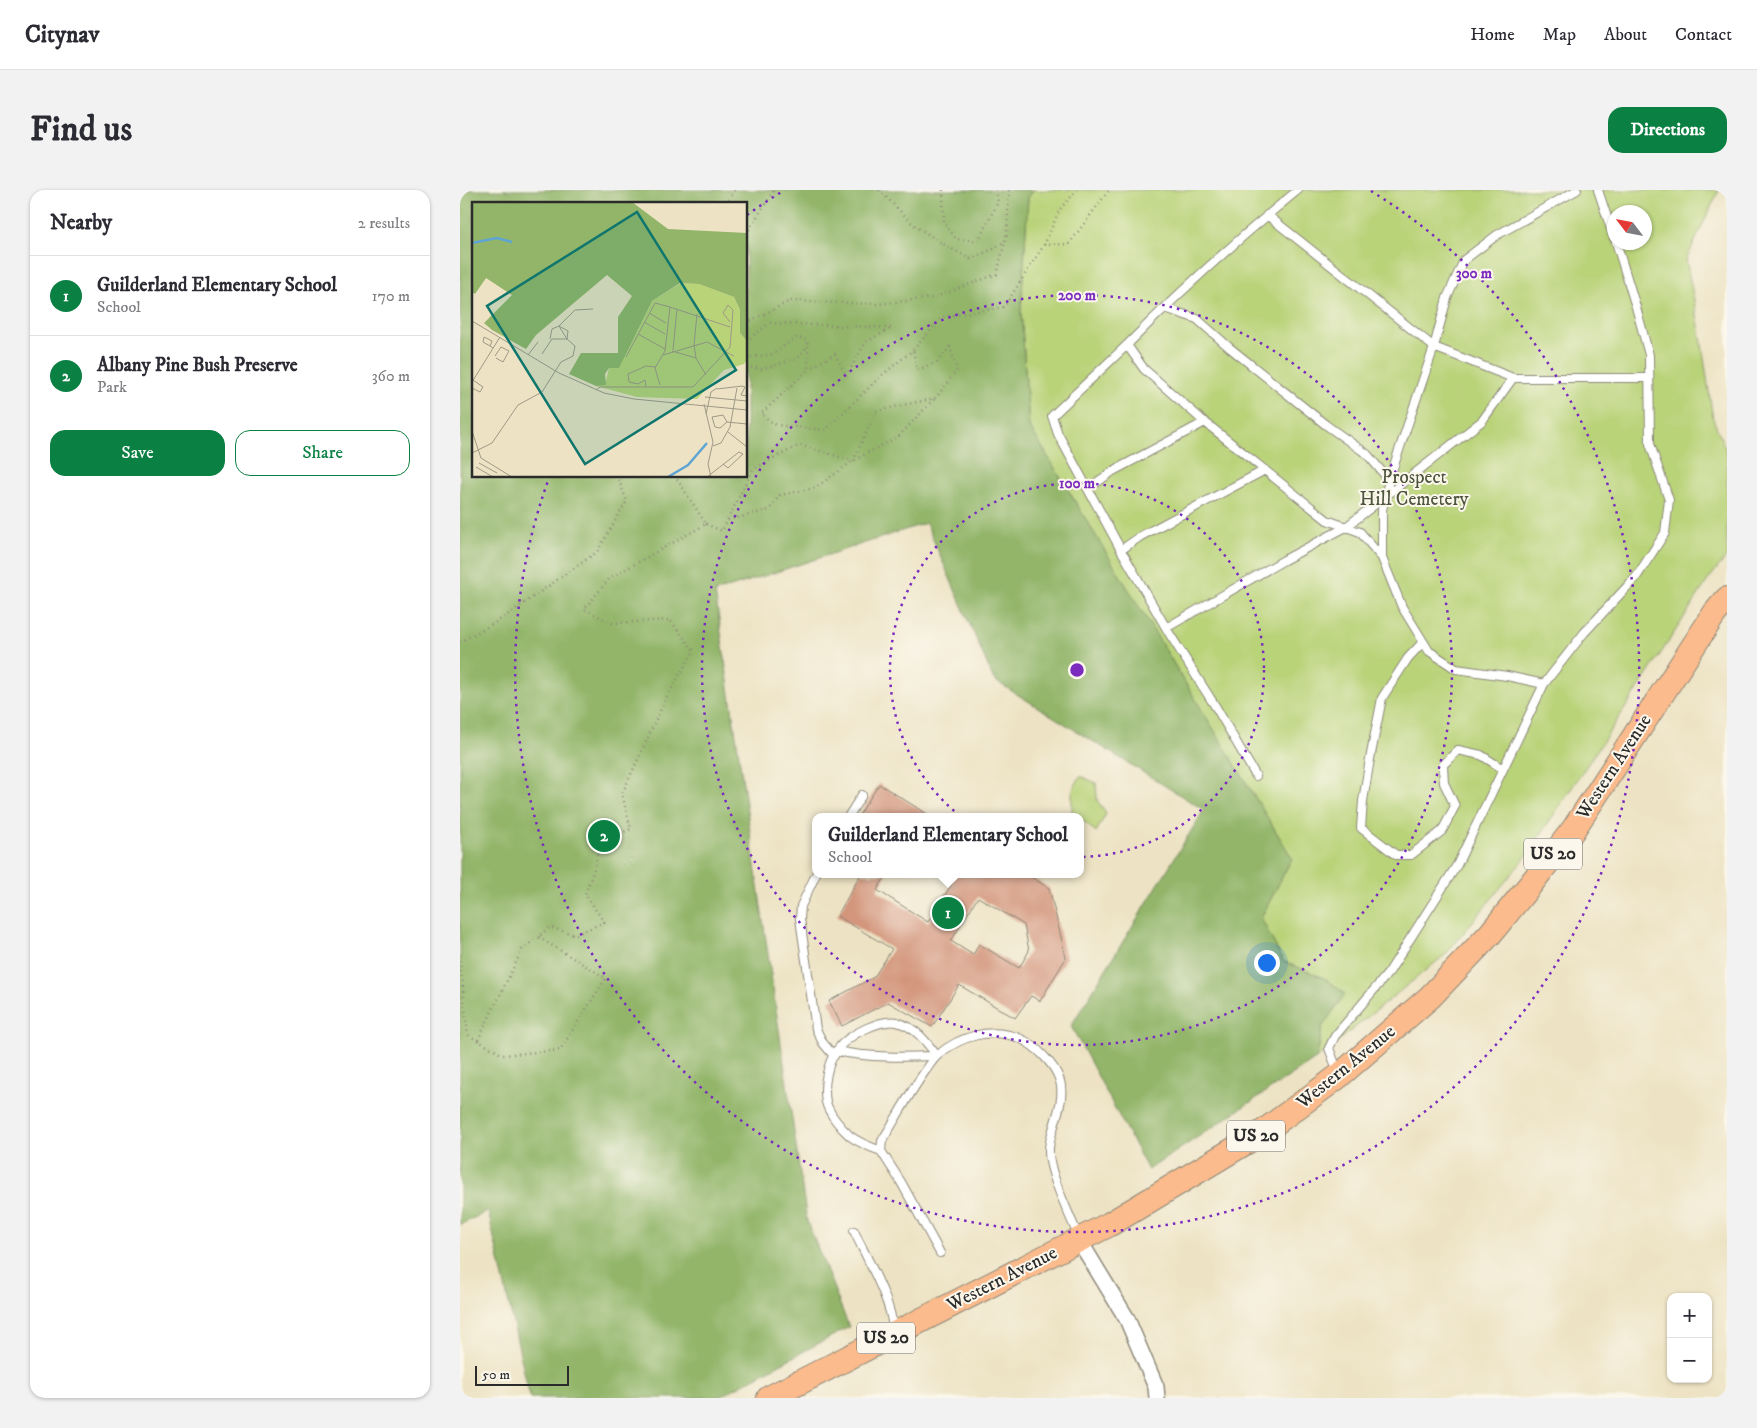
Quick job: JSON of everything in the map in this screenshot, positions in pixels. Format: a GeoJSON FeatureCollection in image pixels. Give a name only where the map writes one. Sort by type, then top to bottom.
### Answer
{"type":"FeatureCollection","features":[{"type":"Feature","properties":{"kind":"main road","name":"Western Avenue"},"geometry":{"type":"LineString","coordinates":[[769,1398],[1110,1224],[1263,1132],[1339,1076],[1430,997],[1490,934],[1530,885],[1573,830],[1727,599]]}},
{"type":"Feature","properties":{"kind":"street"},"geometry":{"type":"LineString","coordinates":[[1080,1240],[1127,1319],[1156,1387],[1157,1398]]}},
{"type":"Feature","properties":{"kind":"lane"},"geometry":{"type":"LineString","coordinates":[[1256,776],[1121,550],[1058,434],[1052,416],[1196,277],[1298,190]]}},
{"type":"Feature","properties":{"kind":"lane"},"geometry":{"type":"LineString","coordinates":[[1382,558],[1382,510],[1389,480],[1434,347],[1447,298],[1464,260],[1498,235],[1577,190]]}},
{"type":"Feature","properties":{"kind":"lane"},"geometry":{"type":"LineString","coordinates":[[1598,190],[1607,217]]}},
{"type":"Feature","properties":{"kind":"lane"},"geometry":{"type":"LineString","coordinates":[[1267,215],[1434,347],[1513,378],[1648,378]]}},
{"type":"Feature","properties":{"kind":"lane"},"geometry":{"type":"LineString","coordinates":[[1339,1076],[1330,1048],[1335,1036],[1389,972],[1457,865],[1544,684],[1584,633],[1637,576],[1664,533],[1669,500],[1650,444],[1649,355],[1618,250]]}},
{"type":"Feature","properties":{"kind":"lane"},"geometry":{"type":"LineString","coordinates":[[1164,308],[1197,319],[1326,425],[1367,454],[1389,480]]}},
{"type":"Feature","properties":{"kind":"lane"},"geometry":{"type":"LineString","coordinates":[[1127,345],[1144,369],[1205,422],[1327,520],[1360,532],[1382,558],[1402,607],[1428,651],[1456,669],[1508,676],[1544,684]]}},
{"type":"Feature","properties":{"kind":"lane"},"geometry":{"type":"LineString","coordinates":[[1166,628],[1284,560],[1346,527],[1482,421],[1513,378]]}},
{"type":"Feature","properties":{"kind":"lane"},"geometry":{"type":"LineString","coordinates":[[1089,488],[1114,471],[1205,422]]}},
{"type":"Feature","properties":{"kind":"lane"},"geometry":{"type":"LineString","coordinates":[[1121,550],[1141,536],[1265,470]]}},
{"type":"Feature","properties":{"kind":"lane"},"geometry":{"type":"LineString","coordinates":[[1423,642],[1408,658],[1382,698],[1368,767],[1361,828],[1396,855],[1412,855],[1442,831],[1455,806],[1444,782],[1443,765],[1458,750],[1481,755],[1503,769]]}},
{"type":"Feature","properties":{"kind":"lane"},"geometry":{"type":"LineString","coordinates":[[851,813],[862,795]]}},
{"type":"Feature","properties":{"kind":"lane"},"geometry":{"type":"LineString","coordinates":[[814,878],[801,906],[800,919],[816,1029],[823,1043],[835,1053],[870,1057],[937,1056]]}},
{"type":"Feature","properties":{"kind":"lane"},"geometry":{"type":"LineString","coordinates":[[937,1056],[916,1031],[896,1022],[878,1023],[848,1039],[835,1053],[829,1065],[825,1085],[826,1103],[837,1122],[850,1136],[862,1144],[881,1152],[901,1182],[940,1253]]}},
{"type":"Feature","properties":{"kind":"lane"},"geometry":{"type":"LineString","coordinates":[[881,1152],[882,1141],[920,1078],[937,1056],[974,1035],[998,1033],[1011,1035],[1028,1042],[1046,1057],[1060,1081],[1061,1100],[1052,1129],[1049,1150],[1053,1173],[1080,1240]]}},
{"type":"Feature","properties":{"kind":"lane"},"geometry":{"type":"LineString","coordinates":[[854,1231],[892,1318],[891,1336]]}},
{"type":"Feature","properties":{"kind":"path"},"geometry":{"type":"LineString","coordinates":[[727,202],[735,190]]}},
{"type":"Feature","properties":{"kind":"path"},"geometry":{"type":"LineString","coordinates":[[748,231],[774,190]]}},
{"type":"Feature","properties":{"kind":"path"},"geometry":{"type":"LineString","coordinates":[[879,190],[914,225],[970,259],[993,250],[1005,242]]}},
{"type":"Feature","properties":{"kind":"path"},"geometry":{"type":"LineString","coordinates":[[943,190],[944,222],[956,239],[978,241],[998,202],[996,190]]}},
{"type":"Feature","properties":{"kind":"path"},"geometry":{"type":"LineString","coordinates":[[748,322],[790,301],[876,304],[933,298],[997,274],[1007,233],[1009,190]]}},
{"type":"Feature","properties":{"kind":"path"},"geometry":{"type":"LineString","coordinates":[[748,340],[770,323],[892,328],[866,342],[846,376],[835,354],[808,370],[761,414],[776,425],[825,430],[881,376],[913,350],[942,317],[1004,307],[1044,245],[1060,209],[1078,190]]}},
{"type":"Feature","properties":{"kind":"path"},"geometry":{"type":"LineString","coordinates":[[1044,245],[1069,244],[1109,190]]}},
{"type":"Feature","properties":{"kind":"path"},"geometry":{"type":"LineString","coordinates":[[748,358],[773,354],[797,337],[807,340],[808,370]]}},
{"type":"Feature","properties":{"kind":"path"},"geometry":{"type":"LineString","coordinates":[[748,368],[761,369],[797,359],[808,346]]}},
{"type":"Feature","properties":{"kind":"path"},"geometry":{"type":"LineString","coordinates":[[728,520],[769,510],[780,494],[815,488],[853,461],[899,436],[936,398],[957,370],[950,347],[937,362],[917,370],[913,350]]}},
{"type":"Feature","properties":{"kind":"path"},"geometry":{"type":"LineString","coordinates":[[853,461],[876,411],[936,398]]}},
{"type":"Feature","properties":{"kind":"path"},"geometry":{"type":"LineString","coordinates":[[676,478],[706,524],[722,531],[753,469],[800,445],[853,461]]}},
{"type":"Feature","properties":{"kind":"path"},"geometry":{"type":"LineString","coordinates":[[460,642],[503,618],[597,552],[628,501],[618,478]]}},
{"type":"Feature","properties":{"kind":"path"},"geometry":{"type":"LineString","coordinates":[[478,1040],[522,950],[550,927],[575,935],[604,922],[585,894],[595,867],[600,842],[631,829],[622,794],[666,698],[694,651],[670,620],[612,623],[584,609],[610,578],[706,524]]}},
{"type":"Feature","properties":{"kind":"path"},"geometry":{"type":"LineString","coordinates":[[460,961],[468,1035],[503,1055],[560,1050],[606,978],[538,937]]}},
{"type":"Feature","properties":{"kind":"green space"},"geometry":{"type":"Polygon","coordinates":[[[460,190],[1033,190],[1028,198],[1021,311],[1029,426],[1292,858],[1261,918],[1283,961],[1326,979],[1345,994],[1322,1027],[1317,1058],[1148,1170],[1071,1026],[1204,810],[994,680],[926,523],[715,592],[807,1221],[849,1327],[717,1398],[530,1398],[488,1211],[460,1225],[460,190]]]}},
{"type":"Feature","properties":{"kind":"green space","name":"Prospect Hill Cemetery"},"geometry":{"type":"Polygon","coordinates":[[[1033,190],[1719,190],[1686,260],[1700,331],[1713,419],[1727,453],[1727,556],[1708,580],[1634,695],[1524,859],[1446,954],[1317,1058],[1322,1027],[1345,994],[1326,979],[1283,961],[1261,918],[1292,858],[1029,426],[1021,311],[1028,198],[1033,190]]]}},
{"type":"Feature","properties":{"kind":"green space"},"geometry":{"type":"Polygon","coordinates":[[[1080,776],[1096,783],[1097,800],[1106,814],[1096,832],[1084,822],[1084,813],[1072,812],[1072,792],[1080,776]]]}},
{"type":"Feature","properties":{"kind":"building"},"geometry":{"type":"Polygon","coordinates":[[[879,784],[926,813],[861,813],[879,784]]]}},
{"type":"Feature","properties":{"kind":"building"},"geometry":{"type":"Polygon","coordinates":[[[859,878],[884,878],[877,890],[928,922],[953,882],[946,878],[1033,878],[1049,888],[1066,958],[1040,1001],[1031,996],[1015,1018],[959,985],[932,1027],[888,1002],[842,1026],[829,1001],[874,977],[892,949],[837,916],[859,878]],[[978,897],[951,941],[973,955],[979,944],[1019,968],[1029,951],[1024,925],[978,897]]]}},
{"type":"Feature","properties":{"kind":"place","name":"Albany Pine Bush Preserve"},"geometry":{"type":"Point","coordinates":[604,836]}},
{"type":"Feature","properties":{"kind":"place","name":"Guilderland Elementary School"},"geometry":{"type":"Point","coordinates":[948,913]}}]}
